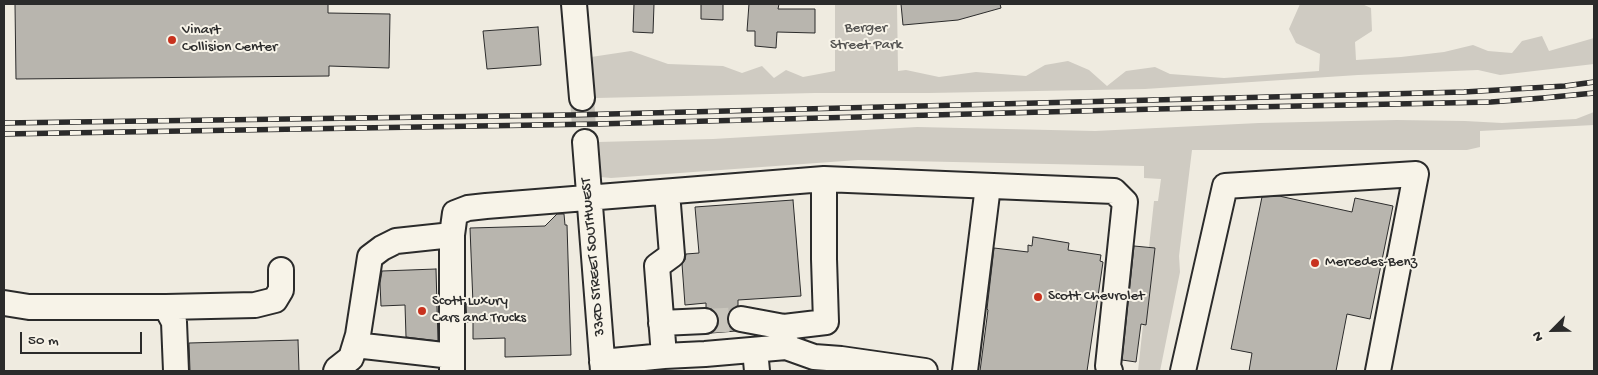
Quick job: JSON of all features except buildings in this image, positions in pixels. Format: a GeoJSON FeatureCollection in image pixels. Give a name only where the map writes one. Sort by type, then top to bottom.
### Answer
{"type":"FeatureCollection","features":[{"type":"Feature","properties":{"kind":"street"},"geometry":{"type":"LineString","coordinates":[[574,4],[582,98]]}},
{"type":"Feature","properties":{"kind":"street","name":"33RD STREET SOUTHWEST"},"geometry":{"type":"LineString","coordinates":[[585,142],[603,367]]}},
{"type":"Feature","properties":{"kind":"street"},"geometry":{"type":"LineString","coordinates":[[1183,371],[1225,186],[1416,174],[1378,371]]}},
{"type":"Feature","properties":{"kind":"street"},"geometry":{"type":"LineString","coordinates":[[603,367],[656,362],[756,360],[785,337],[826,322],[824,179]]}},
{"type":"Feature","properties":{"kind":"street"},"geometry":{"type":"LineString","coordinates":[[355,346],[452,364],[452,235],[455,213],[468,208],[824,179],[1114,191],[1125,202],[1108,369]]}},
{"type":"Feature","properties":{"kind":"street"},"geometry":{"type":"LineString","coordinates":[[965,371],[988,186]]}},
{"type":"Feature","properties":{"kind":"street"},"geometry":{"type":"LineString","coordinates":[[656,362],[661,323],[657,266],[672,254],[667,192]]}},
{"type":"Feature","properties":{"kind":"street"},"geometry":{"type":"LineString","coordinates":[[336,371],[351,358],[355,346],[370,257],[396,241],[452,235]]}},
{"type":"Feature","properties":{"kind":"street"},"geometry":{"type":"LineString","coordinates":[[4,303],[29,307],[254,305],[275,300],[281,290],[281,270]]}},
{"type":"Feature","properties":{"kind":"street"},"geometry":{"type":"LineString","coordinates":[[166,307],[174,322],[176,371]]}},
{"type":"Feature","properties":{"kind":"street"},"geometry":{"type":"LineString","coordinates":[[741,319],[785,337],[814,357],[841,365],[925,371]]}},
{"type":"Feature","properties":{"kind":"street"},"geometry":{"type":"LineString","coordinates":[[661,323],[705,321]]}},
{"type":"Feature","properties":{"kind":"green space","name":"Berger Street Park"},"geometry":{"type":"Polygon","coordinates":[[[835,4],[897,4],[898,71],[906,70],[939,77],[976,72],[1026,76],[1045,65],[1068,61],[1089,70],[1107,86],[1126,71],[1155,67],[1170,74],[1224,78],[1319,71],[1320,54],[1296,43],[1289,29],[1300,4],[1362,4],[1371,8],[1372,31],[1355,42],[1356,60],[1444,52],[1473,45],[1488,51],[1512,53],[1522,41],[1542,36],[1549,51],[1594,38],[1594,64],[1500,75],[1478,70],[1358,75],[1145,89],[596,98],[591,57],[631,51],[668,64],[723,66],[742,73],[762,66],[774,78],[786,70],[803,77],[835,71],[835,4]]]}},
{"type":"Feature","properties":{"kind":"green space"},"geometry":{"type":"Polygon","coordinates":[[[1594,112],[1594,125],[1480,131],[1480,147],[1467,150],[1192,150],[1179,256],[1180,272],[1160,371],[1138,371],[1143,325],[1146,325],[1155,249],[1149,247],[1154,201],[1158,201],[1161,179],[1144,178],[1144,166],[858,160],[611,178],[600,177],[598,142],[713,139],[917,127],[1095,131],[1259,123],[1397,120],[1502,123],[1576,119],[1594,112]]]}},
{"type":"Feature","properties":{"kind":"tunnel"},"geometry":{"type":"LineString","coordinates":[[582,98],[585,142]]}},
{"type":"Feature","properties":{"kind":"tunnel"},"geometry":{"type":"LineString","coordinates":[[705,321],[741,319]]}},
{"type":"Feature","properties":{"kind":"railway"},"geometry":{"type":"LineString","coordinates":[[4,123],[571,115],[1464,92],[1565,86],[1594,82]]}},
{"type":"Feature","properties":{"kind":"railway"},"geometry":{"type":"LineString","coordinates":[[4,134],[597,124],[1491,102],[1594,93]]}},
{"type":"Feature","properties":{"kind":"place","name":"Vinart Collision Center"},"geometry":{"type":"Point","coordinates":[172,40]}},
{"type":"Feature","properties":{"kind":"place","name":"Mercedes-Benz"},"geometry":{"type":"Point","coordinates":[1315,263]}},
{"type":"Feature","properties":{"kind":"place","name":"Scott Chevrolet"},"geometry":{"type":"Point","coordinates":[1038,297]}},
{"type":"Feature","properties":{"kind":"place","name":"Scott Luxury Cars and Trucks"},"geometry":{"type":"Point","coordinates":[422,311]}}]}
